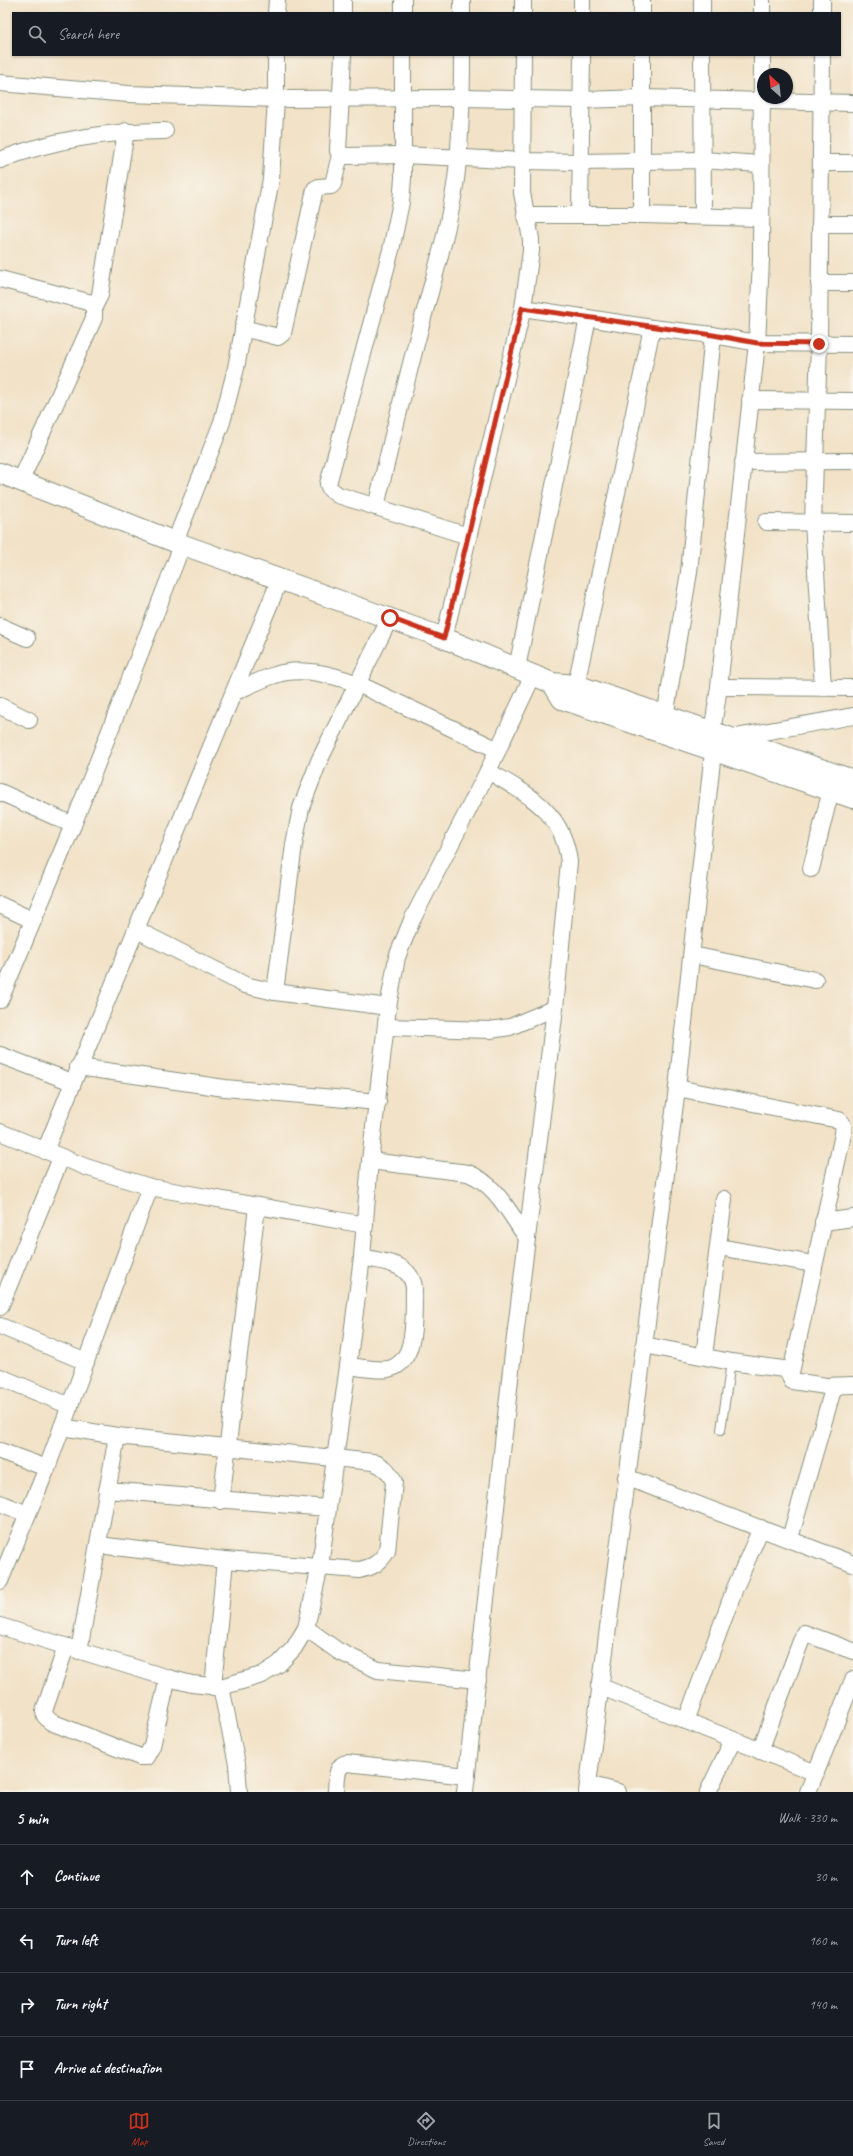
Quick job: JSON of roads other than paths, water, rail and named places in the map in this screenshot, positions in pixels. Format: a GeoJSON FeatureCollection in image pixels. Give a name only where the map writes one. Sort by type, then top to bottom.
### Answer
{"type":"FeatureCollection","features":[{"type":"Feature","properties":{"kind":"street"},"geometry":{"type":"LineString","coordinates":[[276,0],[276,12]]}},
{"type":"Feature","properties":{"kind":"street"},"geometry":{"type":"LineString","coordinates":[[343,0],[343,12]]}},
{"type":"Feature","properties":{"kind":"street"},"geometry":{"type":"LineString","coordinates":[[403,0],[403,12]]}},
{"type":"Feature","properties":{"kind":"street"},"geometry":{"type":"LineString","coordinates":[[462,0],[462,12]]}},
{"type":"Feature","properties":{"kind":"street"},"geometry":{"type":"LineString","coordinates":[[523,0],[523,12]]}},
{"type":"Feature","properties":{"kind":"street"},"geometry":{"type":"LineString","coordinates":[[582,0],[582,12]]}},
{"type":"Feature","properties":{"kind":"street"},"geometry":{"type":"LineString","coordinates":[[642,0],[642,12]]}},
{"type":"Feature","properties":{"kind":"street"},"geometry":{"type":"LineString","coordinates":[[702,0],[702,12]]}},
{"type":"Feature","properties":{"kind":"street"},"geometry":{"type":"LineString","coordinates":[[762,0],[762,12]]}},
{"type":"Feature","properties":{"kind":"street"},"geometry":{"type":"LineString","coordinates":[[822,0],[822,12]]}},
{"type":"Feature","properties":{"kind":"street"},"geometry":{"type":"LineString","coordinates":[[0,1000],[5,974],[32,920],[73,825],[179,542],[222,422],[236,368],[271,179],[276,99],[276,56]]}},
{"type":"Feature","properties":{"kind":"street"},"geometry":{"type":"LineString","coordinates":[[243,328],[278,337],[283,333],[315,189],[319,187],[331,186],[333,184],[340,154],[338,151],[342,56]]}},
{"type":"Feature","properties":{"kind":"street"},"geometry":{"type":"LineString","coordinates":[[403,56],[403,155],[401,202],[390,250],[328,484],[330,490],[338,495],[468,536]]}},
{"type":"Feature","properties":{"kind":"street"},"geometry":{"type":"LineString","coordinates":[[376,507],[394,428],[440,255],[453,197],[458,156],[462,98],[462,56]]}},
{"type":"Feature","properties":{"kind":"street"},"geometry":{"type":"LineString","coordinates":[[444,638],[522,308],[531,251],[531,239],[525,215],[522,193],[522,56]]}},
{"type":"Feature","properties":{"kind":"street"},"geometry":{"type":"LineString","coordinates":[[580,214],[582,56]]}},
{"type":"Feature","properties":{"kind":"street"},"geometry":{"type":"LineString","coordinates":[[642,56],[642,215]]}},
{"type":"Feature","properties":{"kind":"street"},"geometry":{"type":"LineString","coordinates":[[702,56],[701,100],[703,216]]}},
{"type":"Feature","properties":{"kind":"street"},"geometry":{"type":"LineString","coordinates":[[762,56],[762,68]]}},
{"type":"Feature","properties":{"kind":"street"},"geometry":{"type":"LineString","coordinates":[[822,56],[819,344],[813,522],[822,687]]}},
{"type":"Feature","properties":{"kind":"street"},"geometry":{"type":"LineString","coordinates":[[0,83],[128,94],[276,99],[341,100],[462,98],[582,100],[642,98],[757,102]]}},
{"type":"Feature","properties":{"kind":"street"},"geometry":{"type":"LineString","coordinates":[[793,102],[853,103]]}},
{"type":"Feature","properties":{"kind":"street"},"geometry":{"type":"LineString","coordinates":[[618,1792],[588,1788],[599,1686],[677,1088],[718,741],[719,687],[757,343],[761,260],[761,104]]}},
{"type":"Feature","properties":{"kind":"street"},"geometry":{"type":"LineString","coordinates":[[21,480],[94,318],[94,307],[100,295],[126,131]]}},
{"type":"Feature","properties":{"kind":"street"},"geometry":{"type":"LineString","coordinates":[[0,160],[52,142],[126,131],[165,131]]}},
{"type":"Feature","properties":{"kind":"street"},"geometry":{"type":"LineString","coordinates":[[340,154],[346,156],[458,156],[523,161],[641,162],[702,160],[760,164]]}},
{"type":"Feature","properties":{"kind":"street"},"geometry":{"type":"LineString","coordinates":[[821,163],[853,163]]}},
{"type":"Feature","properties":{"kind":"street"},"geometry":{"type":"LineString","coordinates":[[525,215],[580,214],[760,218]]}},
{"type":"Feature","properties":{"kind":"street"},"geometry":{"type":"LineString","coordinates":[[820,224],[853,224]]}},
{"type":"Feature","properties":{"kind":"street"},"geometry":{"type":"LineString","coordinates":[[0,279],[88,302],[94,307]]}},
{"type":"Feature","properties":{"kind":"street"},"geometry":{"type":"LineString","coordinates":[[819,283],[853,283]]}},
{"type":"Feature","properties":{"kind":"street"},"geometry":{"type":"LineString","coordinates":[[522,308],[652,328],[713,335],[757,343],[853,344]]}},
{"type":"Feature","properties":{"kind":"street"},"geometry":{"type":"LineString","coordinates":[[0,1626],[168,1678],[192,1684],[217,1687],[262,1675],[279,1664],[294,1648],[306,1628],[320,1566],[348,1366],[362,1257],[370,1161],[387,1027],[388,1007],[397,957],[403,939],[498,750],[525,672],[588,318]]}},
{"type":"Feature","properties":{"kind":"street"},"geometry":{"type":"LineString","coordinates":[[576,684],[652,328]]}},
{"type":"Feature","properties":{"kind":"street"},"geometry":{"type":"LineString","coordinates":[[665,717],[689,572],[713,335]]}},
{"type":"Feature","properties":{"kind":"street"},"geometry":{"type":"LineString","coordinates":[[750,400],[853,401]]}},
{"type":"Feature","properties":{"kind":"street"},"geometry":{"type":"LineString","coordinates":[[743,462],[853,461]]}},
{"type":"Feature","properties":{"kind":"street"},"geometry":{"type":"LineString","coordinates":[[0,473],[179,542],[444,638],[552,683],[576,684],[665,717],[831,790],[853,798]]}},
{"type":"Feature","properties":{"kind":"street"},"geometry":{"type":"LineString","coordinates":[[766,522],[853,523]]}},
{"type":"Feature","properties":{"kind":"street"},"geometry":{"type":"LineString","coordinates":[[45,1151],[78,1067],[137,930],[280,579]]}},
{"type":"Feature","properties":{"kind":"street"},"geometry":{"type":"LineString","coordinates":[[275,992],[294,844],[301,808],[319,762],[390,618]]}},
{"type":"Feature","properties":{"kind":"street"},"geometry":{"type":"LineString","coordinates":[[0,626],[27,638]]}},
{"type":"Feature","properties":{"kind":"street"},"geometry":{"type":"LineString","coordinates":[[235,692],[276,674],[305,672],[335,676],[358,684],[498,750]]}},
{"type":"Feature","properties":{"kind":"street"},"geometry":{"type":"LineString","coordinates":[[552,683],[562,699],[718,741],[853,780]]}},
{"type":"Feature","properties":{"kind":"street"},"geometry":{"type":"LineString","coordinates":[[719,687],[853,688]]}},
{"type":"Feature","properties":{"kind":"street"},"geometry":{"type":"LineString","coordinates":[[0,706],[29,720]]}},
{"type":"Feature","properties":{"kind":"street"},"geometry":{"type":"LineString","coordinates":[[718,741],[853,716]]}},
{"type":"Feature","properties":{"kind":"street"},"geometry":{"type":"LineString","coordinates":[[336,1792],[338,1768],[342,1764],[347,1763],[466,1784],[527,1238],[555,1008],[569,862],[567,846],[562,831],[549,812],[534,799],[488,771]]}},
{"type":"Feature","properties":{"kind":"street"},"geometry":{"type":"LineString","coordinates":[[811,869],[831,790]]}},
{"type":"Feature","properties":{"kind":"street"},"geometry":{"type":"LineString","coordinates":[[0,792],[73,825]]}},
{"type":"Feature","properties":{"kind":"street"},"geometry":{"type":"LineString","coordinates":[[0,905],[32,920]]}},
{"type":"Feature","properties":{"kind":"street"},"geometry":{"type":"LineString","coordinates":[[137,930],[245,985],[275,992],[388,1007]]}},
{"type":"Feature","properties":{"kind":"street"},"geometry":{"type":"LineString","coordinates":[[692,955],[816,980]]}},
{"type":"Feature","properties":{"kind":"street"},"geometry":{"type":"LineString","coordinates":[[387,1027],[490,1030],[510,1027],[555,1008]]}},
{"type":"Feature","properties":{"kind":"street"},"geometry":{"type":"LineString","coordinates":[[0,1055],[72,1082]]}},
{"type":"Feature","properties":{"kind":"street"},"geometry":{"type":"LineString","coordinates":[[78,1067],[225,1088],[378,1102]]}},
{"type":"Feature","properties":{"kind":"street"},"geometry":{"type":"LineString","coordinates":[[677,1088],[839,1120],[844,1127],[847,1139],[823,1222],[790,1377],[792,1381],[834,1386],[853,1385]]}},
{"type":"Feature","properties":{"kind":"street"},"geometry":{"type":"LineString","coordinates":[[0,1132],[61,1158],[150,1187],[365,1225]]}},
{"type":"Feature","properties":{"kind":"street"},"geometry":{"type":"LineString","coordinates":[[0,1307],[61,1158]]}},
{"type":"Feature","properties":{"kind":"street"},"geometry":{"type":"LineString","coordinates":[[370,1161],[468,1172],[481,1178],[492,1188],[527,1238]]}},
{"type":"Feature","properties":{"kind":"street"},"geometry":{"type":"LineString","coordinates":[[0,1581],[4,1561],[28,1514],[47,1468],[150,1187]]}},
{"type":"Feature","properties":{"kind":"street"},"geometry":{"type":"LineString","coordinates":[[704,1356],[724,1199]]}},
{"type":"Feature","properties":{"kind":"street"},"geometry":{"type":"LineString","coordinates":[[221,1501],[257,1207]]}},
{"type":"Feature","properties":{"kind":"street"},"geometry":{"type":"LineString","coordinates":[[823,1222],[853,1218]]}},
{"type":"Feature","properties":{"kind":"street"},"geometry":{"type":"LineString","coordinates":[[719,1247],[813,1264]]}},
{"type":"Feature","properties":{"kind":"street"},"geometry":{"type":"LineString","coordinates":[[348,1366],[388,1369],[400,1364],[407,1356],[410,1347],[414,1287],[413,1278],[409,1273],[397,1266],[362,1257]]}},
{"type":"Feature","properties":{"kind":"street"},"geometry":{"type":"LineString","coordinates":[[0,1326],[86,1362]]}},
{"type":"Feature","properties":{"kind":"street"},"geometry":{"type":"LineString","coordinates":[[644,1345],[731,1362],[791,1370]]}},
{"type":"Feature","properties":{"kind":"street"},"geometry":{"type":"LineString","coordinates":[[0,1377],[70,1406]]}},
{"type":"Feature","properties":{"kind":"street"},"geometry":{"type":"LineString","coordinates":[[790,1538],[834,1386]]}},
{"type":"Feature","properties":{"kind":"street"},"geometry":{"type":"LineString","coordinates":[[62,1427],[117,1436],[373,1462],[390,1472],[394,1482],[387,1551],[381,1561],[371,1567],[359,1570],[225,1560],[98,1545]]}},
{"type":"Feature","properties":{"kind":"street"},"geometry":{"type":"LineString","coordinates":[[117,1436],[98,1545],[72,1649],[44,1711],[51,1722],[140,1757],[146,1757],[152,1746],[168,1678]]}},
{"type":"Feature","properties":{"kind":"street"},"geometry":{"type":"LineString","coordinates":[[0,1451],[47,1468]]}},
{"type":"Feature","properties":{"kind":"street"},"geometry":{"type":"LineString","coordinates":[[626,1477],[790,1538],[853,1564]]}},
{"type":"Feature","properties":{"kind":"street"},"geometry":{"type":"LineString","coordinates":[[107,1490],[221,1501],[327,1508]]}},
{"type":"Feature","properties":{"kind":"street"},"geometry":{"type":"LineString","coordinates":[[0,1504],[28,1514]]}},
{"type":"Feature","properties":{"kind":"street"},"geometry":{"type":"LineString","coordinates":[[686,1721],[736,1588],[761,1528]]}},
{"type":"Feature","properties":{"kind":"street"},"geometry":{"type":"LineString","coordinates":[[225,1560],[217,1687],[237,1764],[239,1792]]}},
{"type":"Feature","properties":{"kind":"street"},"geometry":{"type":"LineString","coordinates":[[306,1628],[338,1651],[378,1670],[478,1680]]}},
{"type":"Feature","properties":{"kind":"street"},"geometry":{"type":"LineString","coordinates":[[760,1751],[804,1634],[853,1651]]}},
{"type":"Feature","properties":{"kind":"street"},"geometry":{"type":"LineString","coordinates":[[808,1792],[853,1680]]}},
{"type":"Feature","properties":{"kind":"street"},"geometry":{"type":"LineString","coordinates":[[599,1686],[816,1773]]}},
{"type":"Feature","properties":{"kind":"street"},"geometry":{"type":"LineString","coordinates":[[708,1792],[734,1740]]}},
{"type":"Feature","properties":{"kind":"lane"},"geometry":{"type":"LineString","coordinates":[[721,1430],[731,1362]]}}]}
